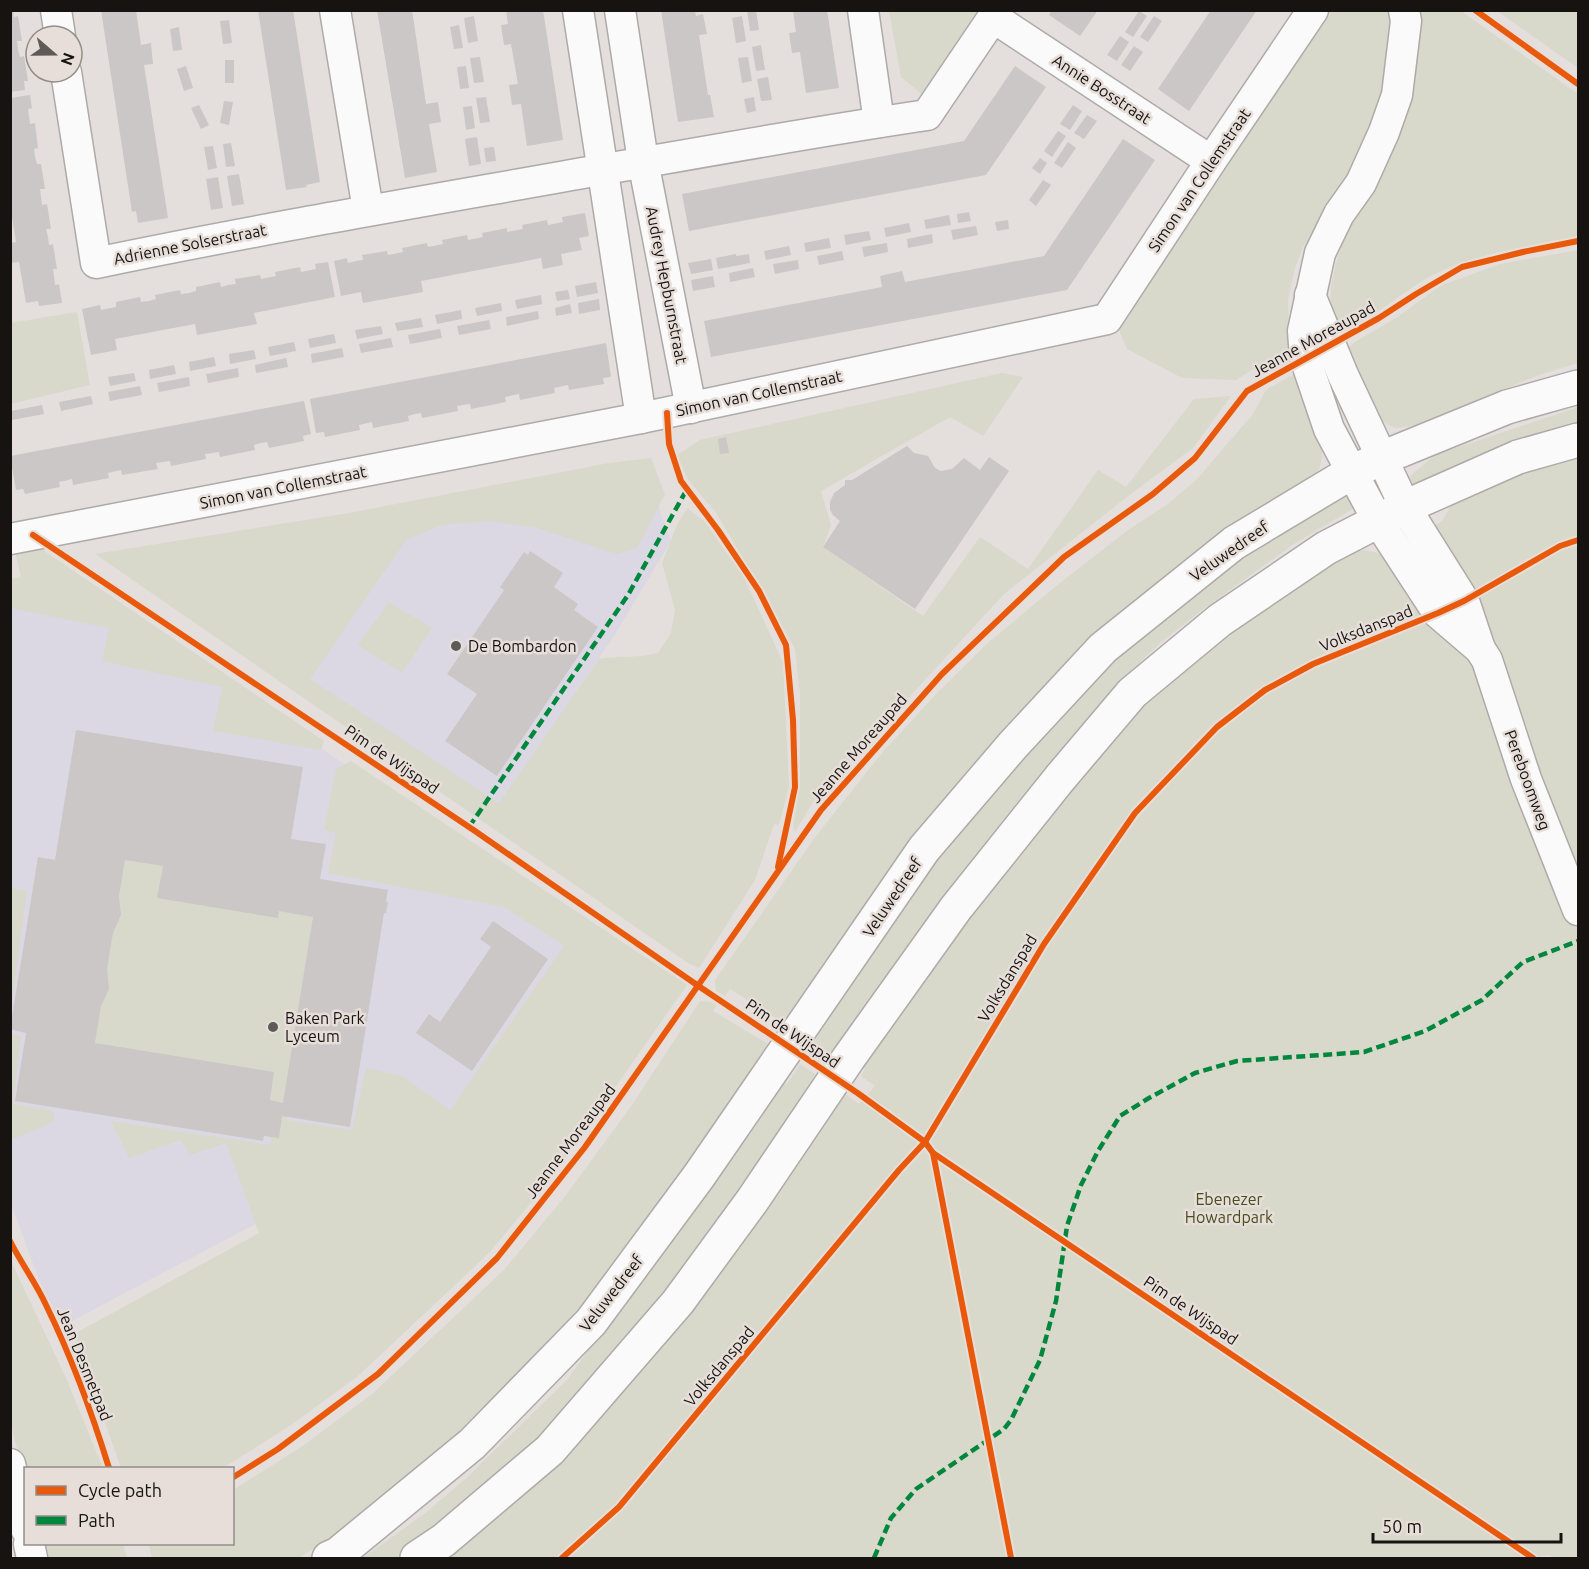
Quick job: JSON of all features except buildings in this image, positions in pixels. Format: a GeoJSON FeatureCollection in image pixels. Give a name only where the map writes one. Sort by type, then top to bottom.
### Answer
{"type":"FeatureCollection","features":[{"type":"Feature","properties":{"kind":"main road","name":"Veluwedreef"},"geometry":{"type":"LineString","coordinates":[[329,1558],[347,1546],[472,1444],[591,1322],[699,1176],[924,849],[1013,745],[1103,648],[1234,543],[1352,472],[1507,407],[1578,387]]}},
{"type":"Feature","properties":{"kind":"main road"},"geometry":{"type":"LineString","coordinates":[[417,1558],[444,1540],[550,1450],[678,1302],[752,1201],[848,1059],[956,908],[1060,778],[1132,693],[1220,620],[1326,548],[1392,514],[1518,457],[1578,440]]}},
{"type":"Feature","properties":{"kind":"street"},"geometry":{"type":"LineString","coordinates":[[335,10],[368,210]]}},
{"type":"Feature","properties":{"kind":"street"},"geometry":{"type":"LineString","coordinates":[[578,10],[641,418]]}},
{"type":"Feature","properties":{"kind":"street","name":"Audrey Hepburnstraat"},"geometry":{"type":"LineString","coordinates":[[620,10],[643,161],[691,408]]}},
{"type":"Feature","properties":{"kind":"street"},"geometry":{"type":"LineString","coordinates":[[863,10],[879,122]]}},
{"type":"Feature","properties":{"kind":"street","name":"Simon van Collemstraat"},"geometry":{"type":"LineString","coordinates":[[10,539],[691,408],[1107,319],[1313,10]]}},
{"type":"Feature","properties":{"kind":"street","name":"Pereboomweg"},"geometry":{"type":"LineString","coordinates":[[1404,10],[1406,21],[1397,95],[1384,132],[1360,183],[1339,214],[1320,253],[1303,331],[1305,358],[1329,429],[1352,472],[1392,514],[1438,613],[1480,649],[1487,660],[1526,779],[1578,910]]}},
{"type":"Feature","properties":{"kind":"street","name":"Annie Bosstraat"},"geometry":{"type":"LineString","coordinates":[[643,161],[927,115],[996,14],[1211,160]]}},
{"type":"Feature","properties":{"kind":"street","name":"Adrienne Solserstraat"},"geometry":{"type":"LineString","coordinates":[[68,84],[96,263],[368,210],[603,170]]}},
{"type":"Feature","properties":{"kind":"street"},"geometry":{"type":"LineString","coordinates":[[603,170],[643,161]]}},
{"type":"Feature","properties":{"kind":"street"},"geometry":{"type":"LineString","coordinates":[[1310,295],[1343,375],[1382,458],[1392,514]]}},
{"type":"Feature","properties":{"kind":"street"},"geometry":{"type":"LineString","coordinates":[[10,1464],[24,1520]]}},
{"type":"Feature","properties":{"kind":"shaded area","name":"De Bombardon"},"geometry":{"type":"Polygon","coordinates":[[[644,467],[671,541],[616,633],[497,810],[286,672],[404,509],[644,467]]]}},
{"type":"Feature","properties":{"kind":"shaded area","name":"Baken Park Lyceum"},"geometry":{"type":"Polygon","coordinates":[[[11,585],[82,589],[334,757],[593,941],[464,1133],[363,1167],[57,1329],[11,1204],[11,585]]]}},
{"type":"Feature","properties":{"kind":"green space"},"geometry":{"type":"Polygon","coordinates":[[[889,11],[980,11],[924,96],[901,77],[889,11]]]}},
{"type":"Feature","properties":{"kind":"green space"},"geometry":{"type":"Polygon","coordinates":[[[1332,11],[1392,11],[1386,92],[1356,170],[1328,206],[1303,247],[1295,268],[1288,300],[1289,339],[1292,349],[1269,359],[1236,380],[1182,378],[1127,349],[1117,326],[1332,11]]]}},
{"type":"Feature","properties":{"kind":"green space"},"geometry":{"type":"Polygon","coordinates":[[[1415,11],[1461,11],[1578,94],[1578,237],[1505,251],[1452,266],[1423,280],[1368,318],[1344,330],[1333,325],[1331,307],[1331,290],[1338,255],[1362,188],[1415,11]]]}},
{"type":"Feature","properties":{"kind":"green space"},"geometry":{"type":"Polygon","coordinates":[[[1497,11],[1578,11],[1578,68],[1497,11]]]}},
{"type":"Feature","properties":{"kind":"green space"},"geometry":{"type":"Polygon","coordinates":[[[1578,250],[1578,363],[1539,375],[1414,426],[1396,428],[1378,420],[1346,350],[1355,342],[1399,316],[1440,286],[1500,264],[1578,250]]]}},
{"type":"Feature","properties":{"kind":"green space"},"geometry":{"type":"Polygon","coordinates":[[[77,312],[90,385],[11,404],[11,323],[77,312]]]}},
{"type":"Feature","properties":{"kind":"green space"},"geometry":{"type":"Polygon","coordinates":[[[1002,373],[1023,377],[983,436],[950,417],[821,491],[831,525],[823,547],[923,616],[980,537],[1028,569],[1098,470],[1126,487],[1194,399],[1231,396],[1193,448],[1004,594],[813,802],[795,832],[793,826],[800,787],[800,694],[795,649],[717,514],[687,478],[677,455],[700,440],[1002,373]]]}},
{"type":"Feature","properties":{"kind":"green space"},"geometry":{"type":"Polygon","coordinates":[[[1296,373],[1320,436],[1321,462],[1314,477],[1166,582],[785,1024],[730,989],[725,996],[716,991],[715,980],[816,836],[881,754],[937,693],[988,643],[1055,587],[1128,530],[1168,504],[1196,480],[1253,414],[1266,390],[1296,373]]]}},
{"type":"Feature","properties":{"kind":"green space"},"geometry":{"type":"Polygon","coordinates":[[[1578,407],[1578,428],[1413,487],[1408,482],[1410,476],[1435,455],[1578,407]]]}},
{"type":"Feature","properties":{"kind":"green space","name":"Ebenezer Howardpark"},"geometry":{"type":"Polygon","coordinates":[[[1578,448],[1578,1558],[1554,1558],[1549,1555],[1528,1558],[439,1558],[831,1114],[845,1094],[859,1104],[875,1086],[861,1076],[865,1069],[859,1064],[959,925],[1141,706],[1253,615],[1345,554],[1365,550],[1386,556],[1442,521],[1454,500],[1578,448]]]}},
{"type":"Feature","properties":{"kind":"green space"},"geometry":{"type":"Polygon","coordinates":[[[651,458],[665,494],[637,548],[617,554],[537,528],[490,521],[442,525],[406,540],[310,679],[499,803],[599,659],[658,653],[671,633],[675,610],[662,563],[677,525],[687,508],[705,522],[745,579],[783,663],[789,786],[779,825],[774,824],[755,880],[699,968],[688,963],[95,554],[349,513],[609,463],[651,458]]]}},
{"type":"Feature","properties":{"kind":"green space"},"geometry":{"type":"Polygon","coordinates":[[[1346,494],[1354,495],[1354,508],[1294,544],[1210,604],[1160,643],[1123,679],[1091,715],[831,1054],[813,1042],[818,1035],[814,1032],[943,850],[996,783],[1136,635],[1247,550],[1346,494]]]}},
{"type":"Feature","properties":{"kind":"green space"},"geometry":{"type":"Polygon","coordinates":[[[40,548],[324,741],[321,750],[213,731],[222,687],[102,661],[109,628],[11,608],[11,579],[21,577],[15,552],[40,548]]]}},
{"type":"Feature","properties":{"kind":"green space"},"geometry":{"type":"Polygon","coordinates":[[[389,602],[432,628],[402,673],[358,645],[389,602]]]}},
{"type":"Feature","properties":{"kind":"green space"},"geometry":{"type":"Polygon","coordinates":[[[351,761],[687,985],[550,1180],[489,1253],[358,1376],[291,1425],[225,1467],[121,1467],[74,1334],[259,1233],[226,1143],[190,1155],[181,1140],[129,1158],[111,1121],[270,1145],[277,1102],[270,1100],[274,1074],[95,1043],[101,1006],[109,988],[107,969],[113,933],[121,915],[119,896],[125,860],[163,866],[158,897],[273,905],[318,914],[287,1120],[352,1130],[366,1068],[402,1076],[450,1110],[564,946],[504,907],[328,873],[336,833],[324,830],[336,769],[351,761]]]}},
{"type":"Feature","properties":{"kind":"green space"},"geometry":{"type":"Polygon","coordinates":[[[10,888],[27,891],[11,1008],[10,888]]]}},
{"type":"Feature","properties":{"kind":"green space"},"geometry":{"type":"Polygon","coordinates":[[[700,1001],[717,1005],[713,1011],[770,1045],[638,1244],[501,1399],[370,1512],[299,1558],[152,1558],[149,1546],[151,1545],[234,1545],[234,1489],[304,1445],[372,1394],[504,1270],[566,1195],[632,1105],[700,1001]]]}},
{"type":"Feature","properties":{"kind":"green space"},"geometry":{"type":"Polygon","coordinates":[[[11,1034],[21,1036],[13,1104],[53,1111],[55,1121],[11,1140],[11,1034]]]}},
{"type":"Feature","properties":{"kind":"green space"},"geometry":{"type":"Polygon","coordinates":[[[800,1064],[815,1074],[804,1095],[808,1099],[671,1292],[566,1413],[444,1526],[399,1558],[363,1558],[428,1511],[464,1480],[567,1380],[781,1080],[787,1084],[800,1064]]]}},
{"type":"Feature","properties":{"kind":"green space"},"geometry":{"type":"Polygon","coordinates":[[[10,1259],[66,1378],[103,1467],[24,1467],[24,1479],[11,1423],[10,1259]]]}},
{"type":"Feature","properties":{"kind":"green space"},"geometry":{"type":"Polygon","coordinates":[[[39,1545],[123,1545],[127,1558],[42,1558],[39,1545]]]}},
{"type":"Feature","properties":{"kind":"marked path"},"geometry":{"type":"LineString","coordinates":[[469,827],[628,595],[687,489]]}},
{"type":"Feature","properties":{"kind":"marked path"},"geometry":{"type":"LineString","coordinates":[[874,1558],[891,1518],[916,1489],[1004,1429],[1011,1420],[1040,1360],[1056,1301],[1067,1226],[1081,1185],[1098,1151],[1120,1116],[1195,1073],[1237,1061],[1364,1052],[1425,1031],[1482,1000],[1523,962],[1578,941]]}},
{"type":"Feature","properties":{"kind":"cycle path"},"geometry":{"type":"LineString","coordinates":[[1475,10],[1578,84]]}},
{"type":"Feature","properties":{"kind":"cycle path","name":"Jeanne Moreaupad"},"geometry":{"type":"LineString","coordinates":[[234,1477],[278,1449],[378,1374],[497,1258],[585,1147],[821,810],[942,674],[1064,557],[1153,494],[1195,458],[1247,391],[1379,318],[1462,267],[1578,241]]}},
{"type":"Feature","properties":{"kind":"cycle path","name":"Jeanne Moreaupad"},"geometry":{"type":"LineString","coordinates":[[667,413],[669,444],[681,481],[718,530],[759,591],[786,645],[793,720],[795,787],[778,867]]}},
{"type":"Feature","properties":{"kind":"cycle path","name":"Pim de Wijspad"},"geometry":{"type":"LineString","coordinates":[[33,535],[475,831],[859,1094],[925,1142],[933,1153],[1533,1558]]}},
{"type":"Feature","properties":{"kind":"cycle path","name":"Volksdanspad"},"geometry":{"type":"LineString","coordinates":[[562,1558],[619,1507],[899,1170],[925,1142],[1044,944],[1135,813],[1217,727],[1265,690],[1313,664],[1464,601],[1560,546],[1578,540]]}},
{"type":"Feature","properties":{"kind":"cycle path"},"geometry":{"type":"LineString","coordinates":[[933,1153],[1011,1558]]}},
{"type":"Feature","properties":{"kind":"cycle path","name":"Jean Desmetpad"},"geometry":{"type":"LineString","coordinates":[[10,1241],[42,1297],[73,1365],[109,1467]]}},
{"type":"Feature","properties":{"kind":"place","name":"De Bombardon"},"geometry":{"type":"Point","coordinates":[456,646]}},
{"type":"Feature","properties":{"kind":"place","name":"Baken Park Lyceum"},"geometry":{"type":"Point","coordinates":[273,1027]}}]}
